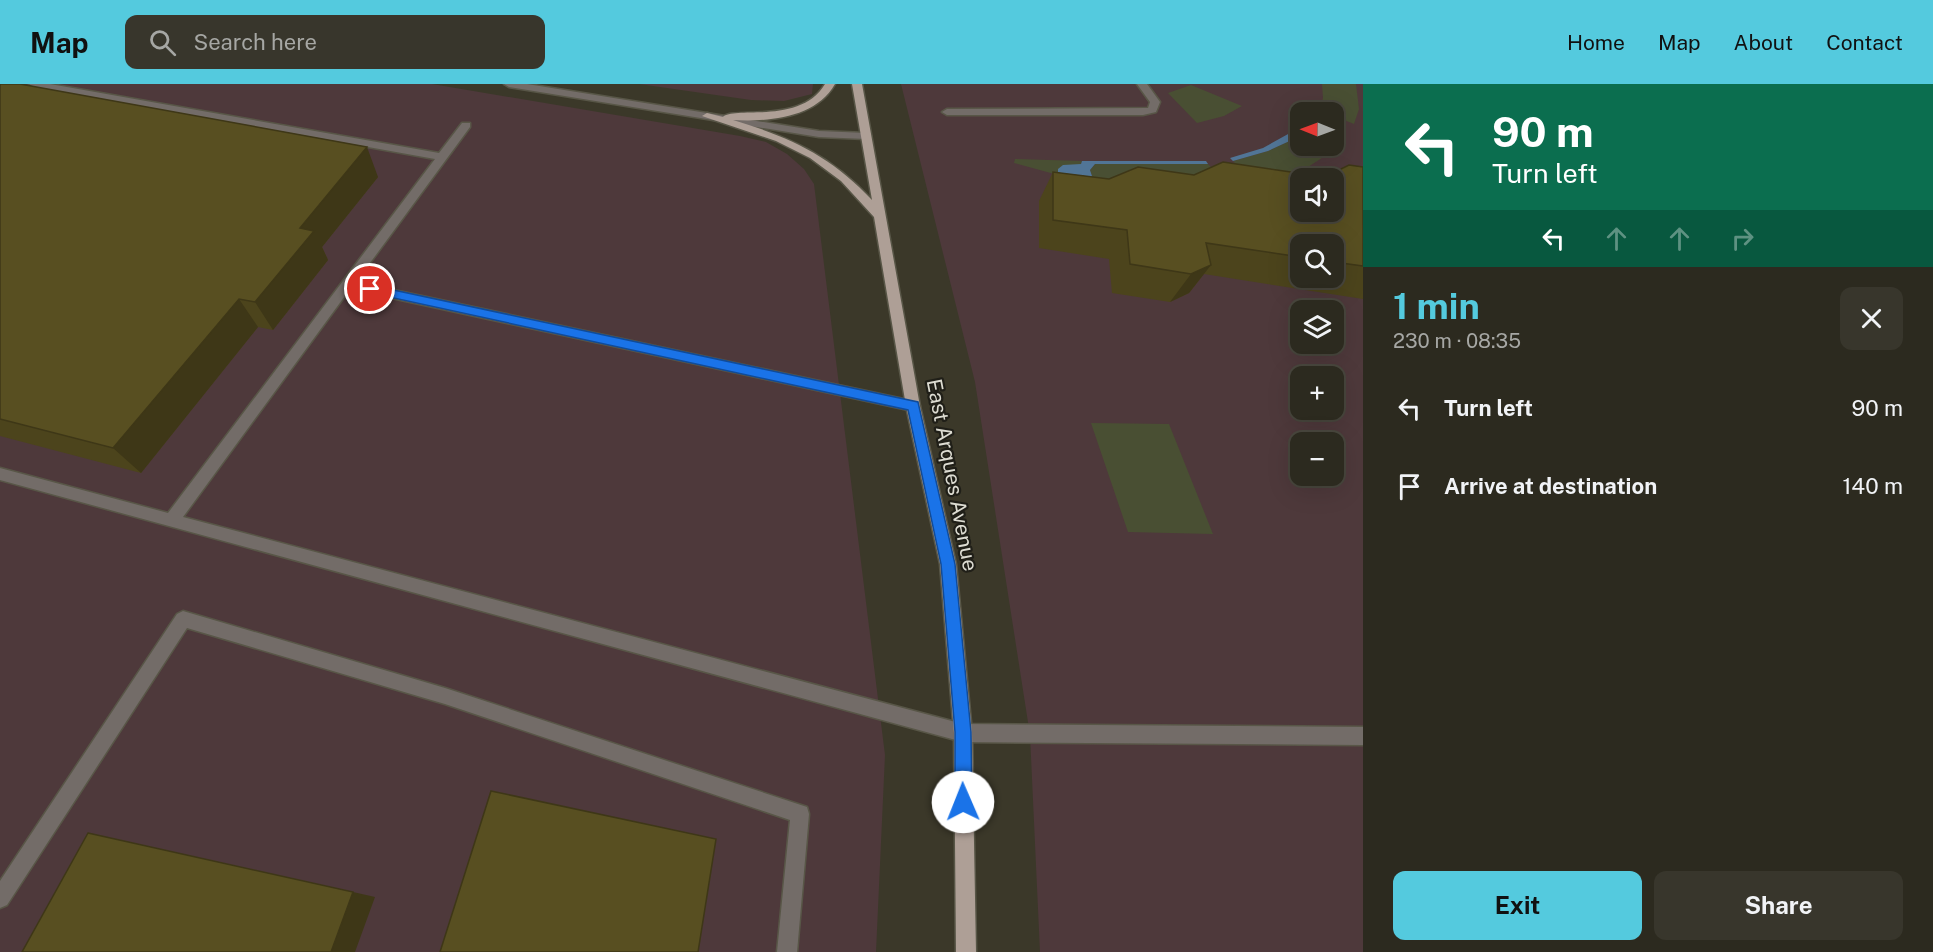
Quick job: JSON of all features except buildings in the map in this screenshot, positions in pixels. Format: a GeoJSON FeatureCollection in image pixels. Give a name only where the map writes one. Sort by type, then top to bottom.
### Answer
{"type":"FeatureCollection","features":[{"type":"Feature","properties":{"kind":"main road"},"geometry":{"type":"LineString","coordinates":[[707,116],[735,118],[774,114],[807,106],[822,98],[830,84]]}},
{"type":"Feature","properties":{"kind":"main road","name":"East Arques Avenue"},"geometry":{"type":"LineString","coordinates":[[857,84],[914,406],[948,564],[963,732],[966,952]]}},
{"type":"Feature","properties":{"kind":"main road"},"geometry":{"type":"LineString","coordinates":[[707,116],[760,131],[801,147],[844,178],[880,216]]}},
{"type":"Feature","properties":{"kind":"street"},"geometry":{"type":"LineString","coordinates":[[34,84],[442,157]]}},
{"type":"Feature","properties":{"kind":"street"},"geometry":{"type":"LineString","coordinates":[[509,84],[819,134],[866,136]]}},
{"type":"Feature","properties":{"kind":"street"},"geometry":{"type":"LineString","coordinates":[[947,112],[1143,112],[1152,110],[1155,102],[1142,84]]}},
{"type":"Feature","properties":{"kind":"street"},"geometry":{"type":"LineString","coordinates":[[171,521],[466,125]]}},
{"type":"Feature","properties":{"kind":"street"},"geometry":{"type":"LineString","coordinates":[[347,284],[914,406]]}},
{"type":"Feature","properties":{"kind":"street"},"geometry":{"type":"LineString","coordinates":[[0,474],[963,732],[1363,736]]}},
{"type":"Feature","properties":{"kind":"street"},"geometry":{"type":"LineString","coordinates":[[0,898],[183,618],[445,696],[800,814],[787,952]]}},
{"type":"Feature","properties":{"kind":"shaded area"},"geometry":{"type":"Polygon","coordinates":[[[0,84],[432,84],[740,136],[766,142],[787,154],[804,169],[814,184],[885,755],[876,952],[0,952],[0,84]]]}},
{"type":"Feature","properties":{"kind":"shaded area"},"geometry":{"type":"Polygon","coordinates":[[[639,84],[813,84],[812,94],[784,101],[751,100],[639,84]]]}},
{"type":"Feature","properties":{"kind":"shaded area"},"geometry":{"type":"Polygon","coordinates":[[[901,84],[1363,84],[1363,952],[1040,952],[1030,735],[975,382],[901,84]]]}},
{"type":"Feature","properties":{"kind":"green space"},"geometry":{"type":"Polygon","coordinates":[[[1322,84],[1356,84],[1359,109],[1354,124],[1344,120],[1344,102],[1322,102],[1322,84]]]}},
{"type":"Feature","properties":{"kind":"green space"},"geometry":{"type":"Polygon","coordinates":[[[1191,85],[1242,106],[1224,116],[1197,123],[1168,93],[1191,85]]]}},
{"type":"Feature","properties":{"kind":"green space"},"geometry":{"type":"Polygon","coordinates":[[[1290,141],[1290,156],[1325,156],[1308,167],[1290,168],[1290,172],[1254,183],[1233,161],[1268,151],[1290,141]]]}},
{"type":"Feature","properties":{"kind":"green space"},"geometry":{"type":"Polygon","coordinates":[[[1015,159],[1082,161],[1081,164],[1058,175],[1014,163],[1015,159]]]}},
{"type":"Feature","properties":{"kind":"green space"},"geometry":{"type":"Polygon","coordinates":[[[1095,164],[1208,164],[1230,187],[1094,182],[1090,170],[1095,164]]]}},
{"type":"Feature","properties":{"kind":"green space"},"geometry":{"type":"Polygon","coordinates":[[[1091,423],[1169,424],[1213,534],[1128,532],[1091,423]]]}},
{"type":"Feature","properties":{"kind":"water"},"geometry":{"type":"Polygon","coordinates":[[[1290,133],[1290,141],[1268,151],[1233,161],[1230,158],[1263,148],[1290,133]]]}},
{"type":"Feature","properties":{"kind":"water"},"geometry":{"type":"Polygon","coordinates":[[[1082,161],[1206,161],[1208,164],[1095,164],[1090,170],[1094,182],[1058,175],[1058,169],[1063,165],[1081,164],[1082,161]]]}},
{"type":"Feature","properties":{"kind":"route"},"geometry":{"type":"LineString","coordinates":[[370,289],[914,406],[948,564],[963,732],[963,802]]}}]}
